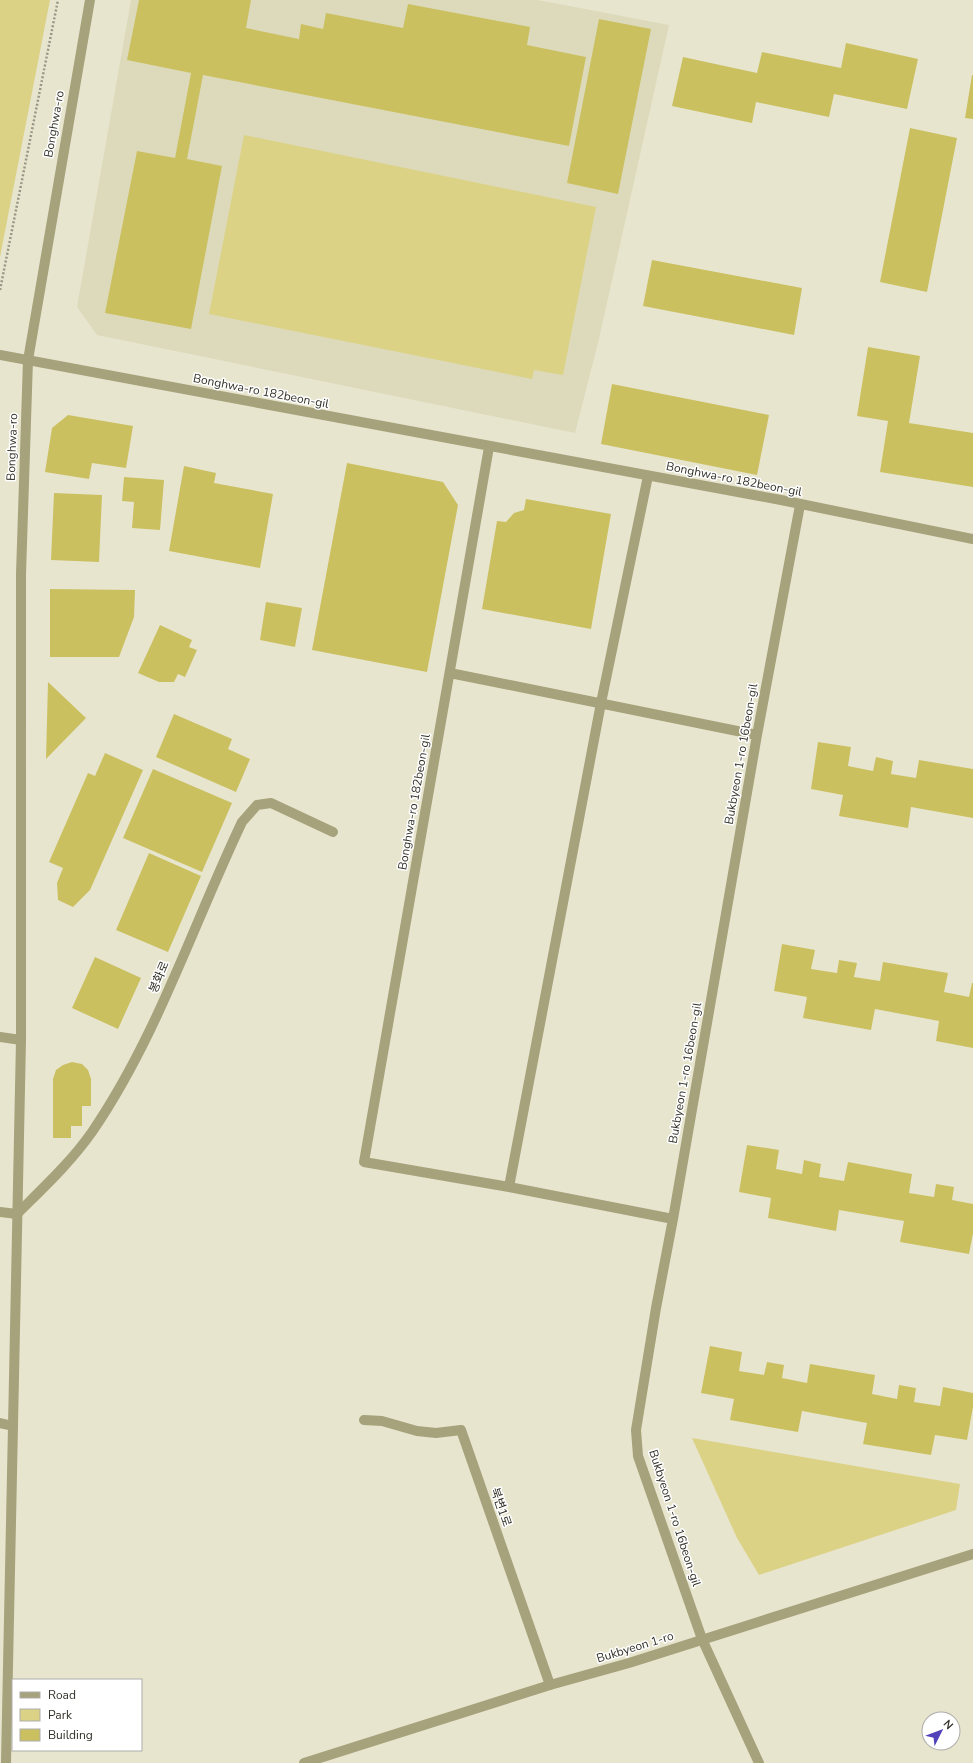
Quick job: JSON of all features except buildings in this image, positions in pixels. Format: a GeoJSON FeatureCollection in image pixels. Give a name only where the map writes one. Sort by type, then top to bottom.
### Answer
{"type":"FeatureCollection","features":[{"type":"Feature","properties":{"kind":"street","name":"Bonghwa-ro"},"geometry":{"type":"LineString","coordinates":[[6,1763],[21,1040],[21,574],[28,360],[90,0]]}},
{"type":"Feature","properties":{"kind":"street","name":"Bonghwa-ro 182beon-gil"},"geometry":{"type":"LineString","coordinates":[[0,355],[648,476],[973,539]]}},
{"type":"Feature","properties":{"kind":"street","name":"Bonghwa-ro 182beon-gil"},"geometry":{"type":"LineString","coordinates":[[489,447],[364,1162],[509,1187]]}},
{"type":"Feature","properties":{"kind":"street"},"geometry":{"type":"LineString","coordinates":[[648,476],[601,703],[509,1187],[674,1219]]}},
{"type":"Feature","properties":{"kind":"street","name":"Bukbyeon 1-ro 16beon-gil"},"geometry":{"type":"LineString","coordinates":[[759,1763],[702,1639],[638,1456],[636,1430],[655,1315],[674,1219],[757,735],[800,505]]}},
{"type":"Feature","properties":{"kind":"street"},"geometry":{"type":"LineString","coordinates":[[450,673],[757,735]]}},
{"type":"Feature","properties":{"kind":"street","name":"봉화로"},"geometry":{"type":"LineString","coordinates":[[17,1214],[74,1155],[91,1132],[122,1083],[161,1004],[242,822],[257,805],[272,803],[333,832]]}},
{"type":"Feature","properties":{"kind":"street"},"geometry":{"type":"LineString","coordinates":[[0,1037],[21,1040]]}},
{"type":"Feature","properties":{"kind":"street"},"geometry":{"type":"LineString","coordinates":[[0,1212],[17,1214]]}},
{"type":"Feature","properties":{"kind":"street","name":"북변1로"},"geometry":{"type":"LineString","coordinates":[[364,1420],[382,1422],[417,1431],[436,1433],[461,1430],[550,1685]]}},
{"type":"Feature","properties":{"kind":"street"},"geometry":{"type":"LineString","coordinates":[[0,1423],[13,1426]]}},
{"type":"Feature","properties":{"kind":"street","name":"Bukbyeon 1-ro"},"geometry":{"type":"LineString","coordinates":[[304,1763],[550,1685],[629,1663],[973,1554]]}},
{"type":"Feature","properties":{"kind":"path"},"geometry":{"type":"LineString","coordinates":[[0,290],[58,0]]}},
{"type":"Feature","properties":{"kind":"shaded area"},"geometry":{"type":"Polygon","coordinates":[[[131,0],[538,0],[669,25],[599,339],[575,433],[97,335],[77,307],[131,0]]]}},
{"type":"Feature","properties":{"kind":"green space"},"geometry":{"type":"Polygon","coordinates":[[[0,0],[50,0],[0,257],[0,0]]]}},
{"type":"Feature","properties":{"kind":"green space"},"geometry":{"type":"Polygon","coordinates":[[[244,135],[596,207],[563,375],[534,370],[532,379],[209,314],[244,135]]]}},
{"type":"Feature","properties":{"kind":"green space"},"geometry":{"type":"Polygon","coordinates":[[[692,1438],[960,1484],[956,1510],[759,1575],[737,1538],[692,1438]]]}}]}
